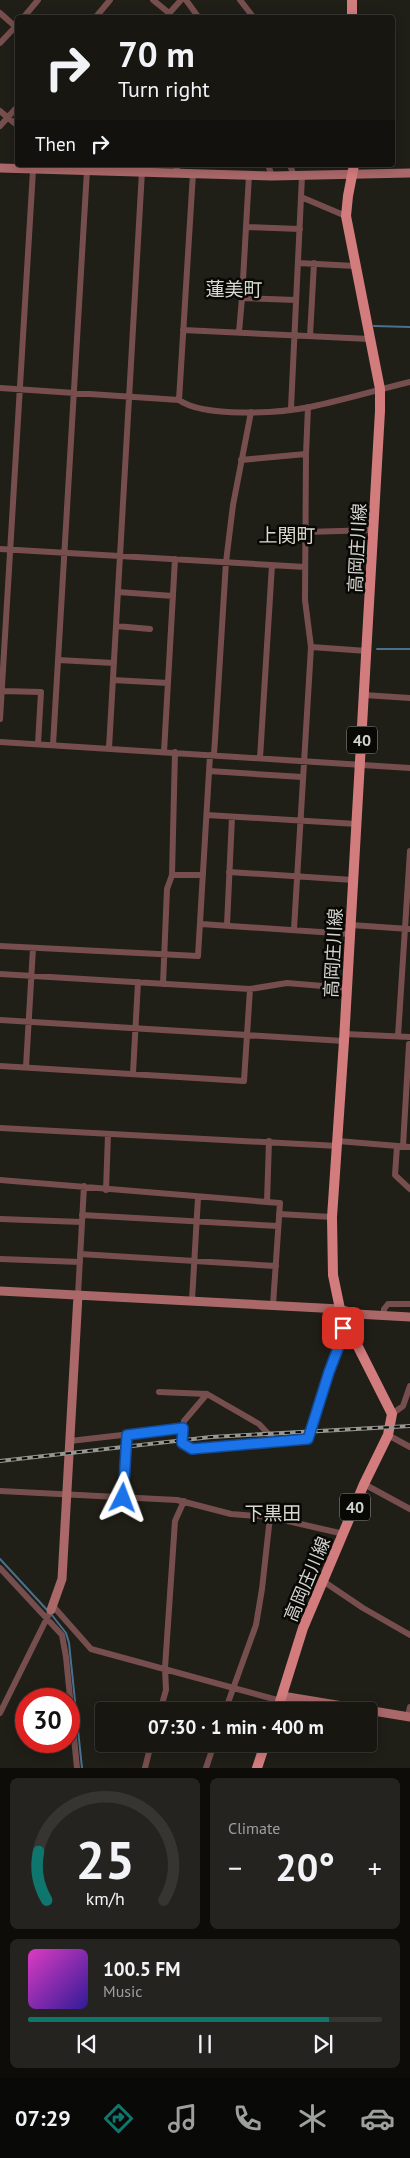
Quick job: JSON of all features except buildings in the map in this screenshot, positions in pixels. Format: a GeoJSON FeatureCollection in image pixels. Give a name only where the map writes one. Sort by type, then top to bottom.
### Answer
{"type":"FeatureCollection","features":[{"type":"Feature","properties":{"kind":"main road"},"geometry":{"type":"LineString","coordinates":[[352,0],[352,15]]}},
{"type":"Feature","properties":{"kind":"main road","name":"高岡庄川線"},"geometry":{"type":"LineString","coordinates":[[280,1702],[303,1628],[364,1484],[388,1435],[392,1414],[347,1326],[340,1309],[333,1275],[332,1217],[357,824],[380,389],[346,216],[354,170]]}},
{"type":"Feature","properties":{"kind":"main road"},"geometry":{"type":"LineString","coordinates":[[257,1768],[262,1752]]}},
{"type":"Feature","properties":{"kind":"street"},"geometry":{"type":"LineString","coordinates":[[26,15],[38,0]]}},
{"type":"Feature","properties":{"kind":"street"},"geometry":{"type":"LineString","coordinates":[[98,15],[110,0]]}},
{"type":"Feature","properties":{"kind":"street"},"geometry":{"type":"LineString","coordinates":[[153,0],[167,15],[181,0]]}},
{"type":"Feature","properties":{"kind":"street"},"geometry":{"type":"LineString","coordinates":[[186,0],[198,15]]}},
{"type":"Feature","properties":{"kind":"street"},"geometry":{"type":"LineString","coordinates":[[240,0],[249,15]]}},
{"type":"Feature","properties":{"kind":"street"},"geometry":{"type":"LineString","coordinates":[[0,13],[15,24]]}},
{"type":"Feature","properties":{"kind":"street"},"geometry":{"type":"LineString","coordinates":[[0,43],[15,28]]}},
{"type":"Feature","properties":{"kind":"street"},"geometry":{"type":"LineString","coordinates":[[0,126],[15,109]]}},
{"type":"Feature","properties":{"kind":"street"},"geometry":{"type":"LineString","coordinates":[[0,111],[15,123]]}},
{"type":"Feature","properties":{"kind":"street"},"geometry":{"type":"LineString","coordinates":[[0,168],[33,170],[50,167],[87,170],[108,168],[142,171],[178,168],[193,173],[272,176],[298,176],[354,170],[410,173]]}},
{"type":"Feature","properties":{"kind":"street"},"geometry":{"type":"LineString","coordinates":[[269,167],[272,176]]}},
{"type":"Feature","properties":{"kind":"street"},"geometry":{"type":"LineString","coordinates":[[291,167],[298,176],[301,197],[291,408]]}},
{"type":"Feature","properties":{"kind":"street"},"geometry":{"type":"LineString","coordinates":[[0,719],[33,170]]}},
{"type":"Feature","properties":{"kind":"street"},"geometry":{"type":"LineString","coordinates":[[53,745],[87,170]]}},
{"type":"Feature","properties":{"kind":"street"},"geometry":{"type":"LineString","coordinates":[[108,748],[142,171]]}},
{"type":"Feature","properties":{"kind":"street"},"geometry":{"type":"LineString","coordinates":[[179,400],[193,173]]}},
{"type":"Feature","properties":{"kind":"street"},"geometry":{"type":"LineString","coordinates":[[240,332],[249,175]]}},
{"type":"Feature","properties":{"kind":"street"},"geometry":{"type":"LineString","coordinates":[[301,197],[346,216]]}},
{"type":"Feature","properties":{"kind":"street"},"geometry":{"type":"LineString","coordinates":[[246,227],[300,229]]}},
{"type":"Feature","properties":{"kind":"street"},"geometry":{"type":"LineString","coordinates":[[298,263],[355,266]]}},
{"type":"Feature","properties":{"kind":"street"},"geometry":{"type":"LineString","coordinates":[[310,336],[314,264]]}},
{"type":"Feature","properties":{"kind":"street"},"geometry":{"type":"LineString","coordinates":[[242,298],[296,300]]}},
{"type":"Feature","properties":{"kind":"street"},"geometry":{"type":"LineString","coordinates":[[183,330],[370,339]]}},
{"type":"Feature","properties":{"kind":"street"},"geometry":{"type":"LineString","coordinates":[[0,388],[179,400],[185,404],[208,410],[251,412],[308,407],[410,382]]}},
{"type":"Feature","properties":{"kind":"street"},"geometry":{"type":"LineString","coordinates":[[294,930],[311,647],[305,600],[308,407]]}},
{"type":"Feature","properties":{"kind":"street"},"geometry":{"type":"LineString","coordinates":[[0,946],[198,956],[209,771],[212,755],[226,562],[233,505],[251,412]]}},
{"type":"Feature","properties":{"kind":"street"},"geometry":{"type":"LineString","coordinates":[[242,460],[306,454]]}},
{"type":"Feature","properties":{"kind":"street"},"geometry":{"type":"LineString","coordinates":[[306,532],[374,530]]}},
{"type":"Feature","properties":{"kind":"street"},"geometry":{"type":"LineString","coordinates":[[0,549],[305,567]]}},
{"type":"Feature","properties":{"kind":"street"},"geometry":{"type":"LineString","coordinates":[[164,752],[175,560]]}},
{"type":"Feature","properties":{"kind":"street"},"geometry":{"type":"LineString","coordinates":[[260,758],[272,565]]}},
{"type":"Feature","properties":{"kind":"street"},"geometry":{"type":"LineString","coordinates":[[118,592],[173,596]]}},
{"type":"Feature","properties":{"kind":"street"},"geometry":{"type":"LineString","coordinates":[[116,626],[150,628]]}},
{"type":"Feature","properties":{"kind":"street"},"geometry":{"type":"LineString","coordinates":[[311,647],[367,651]]}},
{"type":"Feature","properties":{"kind":"street"},"geometry":{"type":"LineString","coordinates":[[58,660],[114,663]]}},
{"type":"Feature","properties":{"kind":"street"},"geometry":{"type":"LineString","coordinates":[[113,680],[168,683]]}},
{"type":"Feature","properties":{"kind":"street"},"geometry":{"type":"LineString","coordinates":[[2,691],[41,692],[38,744]]}},
{"type":"Feature","properties":{"kind":"street"},"geometry":{"type":"LineString","coordinates":[[364,695],[410,698]]}},
{"type":"Feature","properties":{"kind":"street"},"geometry":{"type":"LineString","coordinates":[[0,742],[410,768]]}},
{"type":"Feature","properties":{"kind":"street"},"geometry":{"type":"LineString","coordinates":[[163,984],[166,888],[172,875],[175,752]]}},
{"type":"Feature","properties":{"kind":"street"},"geometry":{"type":"LineString","coordinates":[[209,771],[302,777]]}},
{"type":"Feature","properties":{"kind":"street"},"geometry":{"type":"LineString","coordinates":[[207,815],[357,824]]}},
{"type":"Feature","properties":{"kind":"street"},"geometry":{"type":"LineString","coordinates":[[227,925],[232,817]]}},
{"type":"Feature","properties":{"kind":"street"},"geometry":{"type":"LineString","coordinates":[[398,1036],[408,929],[410,851]]}},
{"type":"Feature","properties":{"kind":"street"},"geometry":{"type":"LineString","coordinates":[[229,872],[353,880]]}},
{"type":"Feature","properties":{"kind":"street"},"geometry":{"type":"LineString","coordinates":[[172,875],[203,875]]}},
{"type":"Feature","properties":{"kind":"street"},"geometry":{"type":"LineString","coordinates":[[201,924],[294,930],[408,929]]}},
{"type":"Feature","properties":{"kind":"street"},"geometry":{"type":"LineString","coordinates":[[26,1067],[33,948]]}},
{"type":"Feature","properties":{"kind":"street"},"geometry":{"type":"LineString","coordinates":[[0,974],[250,989],[287,983],[347,988]]}},
{"type":"Feature","properties":{"kind":"street"},"geometry":{"type":"LineString","coordinates":[[132,1073],[138,982]]}},
{"type":"Feature","properties":{"kind":"street"},"geometry":{"type":"LineString","coordinates":[[0,1066],[244,1081],[250,989]]}},
{"type":"Feature","properties":{"kind":"street"},"geometry":{"type":"LineString","coordinates":[[0,1020],[247,1035],[344,1038],[410,1037]]}},
{"type":"Feature","properties":{"kind":"street"},"geometry":{"type":"LineString","coordinates":[[409,1044],[408,1092],[403,1146],[395,1175],[410,1189]]}},
{"type":"Feature","properties":{"kind":"street"},"geometry":{"type":"LineString","coordinates":[[0,1128],[403,1146]]}},
{"type":"Feature","properties":{"kind":"street"},"geometry":{"type":"LineString","coordinates":[[106,1190],[108,1134]]}},
{"type":"Feature","properties":{"kind":"street"},"geometry":{"type":"LineString","coordinates":[[266,1202],[269,1141]]}},
{"type":"Feature","properties":{"kind":"street"},"geometry":{"type":"LineString","coordinates":[[0,1180],[84,1186],[106,1190],[198,1198],[280,1203],[273,1305]]}},
{"type":"Feature","properties":{"kind":"street"},"geometry":{"type":"LineString","coordinates":[[0,1712],[50,1613],[62,1579],[84,1186]]}},
{"type":"Feature","properties":{"kind":"street"},"geometry":{"type":"LineString","coordinates":[[192,1300],[198,1198]]}},
{"type":"Feature","properties":{"kind":"street"},"geometry":{"type":"LineString","coordinates":[[279,1214],[332,1217]]}},
{"type":"Feature","properties":{"kind":"street"},"geometry":{"type":"LineString","coordinates":[[0,1219],[82,1219],[278,1226]]}},
{"type":"Feature","properties":{"kind":"street"},"geometry":{"type":"LineString","coordinates":[[80,1254],[276,1266]]}},
{"type":"Feature","properties":{"kind":"street"},"geometry":{"type":"LineString","coordinates":[[0,1259],[80,1262]]}},
{"type":"Feature","properties":{"kind":"street"},"geometry":{"type":"LineString","coordinates":[[0,1291],[340,1309],[356,1314],[410,1317]]}},
{"type":"Feature","properties":{"kind":"street"},"geometry":{"type":"LineString","coordinates":[[384,1315],[384,1309],[388,1304],[410,1304]]}},
{"type":"Feature","properties":{"kind":"street"},"geometry":{"type":"LineString","coordinates":[[207,1394],[184,1421],[182,1443],[192,1449],[308,1439],[342,1338],[341,1330],[347,1326]]}},
{"type":"Feature","properties":{"kind":"street"},"geometry":{"type":"LineString","coordinates":[[392,1414],[403,1406],[410,1386]]}},
{"type":"Feature","properties":{"kind":"street"},"geometry":{"type":"LineString","coordinates":[[158,1392],[207,1394],[260,1424],[276,1442]]}},
{"type":"Feature","properties":{"kind":"street"},"geometry":{"type":"LineString","coordinates":[[70,1440],[183,1428]]}},
{"type":"Feature","properties":{"kind":"street"},"geometry":{"type":"LineString","coordinates":[[123,1498],[127,1435]]}},
{"type":"Feature","properties":{"kind":"street"},"geometry":{"type":"LineString","coordinates":[[388,1435],[410,1447]]}},
{"type":"Feature","properties":{"kind":"street"},"geometry":{"type":"LineString","coordinates":[[364,1484],[410,1509]]}},
{"type":"Feature","properties":{"kind":"street"},"geometry":{"type":"LineString","coordinates":[[0,1491],[184,1501],[231,1514],[270,1517],[344,1534]]}},
{"type":"Feature","properties":{"kind":"street"},"geometry":{"type":"LineString","coordinates":[[163,1702],[166,1690],[165,1668],[175,1521],[184,1501]]}},
{"type":"Feature","properties":{"kind":"street"},"geometry":{"type":"LineString","coordinates":[[228,1702],[256,1625],[270,1517]]}},
{"type":"Feature","properties":{"kind":"street"},"geometry":{"type":"LineString","coordinates":[[0,1568],[90,1649],[165,1668],[277,1702]]}},
{"type":"Feature","properties":{"kind":"street"},"geometry":{"type":"LineString","coordinates":[[323,1581],[363,1608],[410,1635]]}},
{"type":"Feature","properties":{"kind":"street"},"geometry":{"type":"LineString","coordinates":[[50,1613],[65,1644],[77,1768]]}},
{"type":"Feature","properties":{"kind":"street"},"geometry":{"type":"LineString","coordinates":[[377,1711],[409,1713]]}},
{"type":"Feature","properties":{"kind":"street"},"geometry":{"type":"LineString","coordinates":[[145,1768],[149,1752]]}},
{"type":"Feature","properties":{"kind":"street"},"geometry":{"type":"LineString","coordinates":[[206,1768],[211,1752]]}},
{"type":"Feature","properties":{"kind":"waterway"},"geometry":{"type":"LineString","coordinates":[[374,326],[410,327]]}},
{"type":"Feature","properties":{"kind":"waterway"},"geometry":{"type":"LineString","coordinates":[[377,649],[410,649]]}},
{"type":"Feature","properties":{"kind":"waterway"},"geometry":{"type":"LineString","coordinates":[[0,1559],[48,1611]]}},
{"type":"Feature","properties":{"kind":"waterway"},"geometry":{"type":"LineString","coordinates":[[51,1614],[66,1633],[69,1643],[82,1768]]}},
{"type":"Feature","properties":{"kind":"railway"},"geometry":{"type":"LineString","coordinates":[[0,1461],[211,1437],[410,1426]]}},
{"type":"Feature","properties":{"kind":"district","name":"蓮美町"},"geometry":{"type":"Point","coordinates":[234,289]}},
{"type":"Feature","properties":{"kind":"district","name":"上関町"},"geometry":{"type":"Point","coordinates":[287,535]}},
{"type":"Feature","properties":{"kind":"district","name":"下黒田"},"geometry":{"type":"Point","coordinates":[273,1513]}},
{"type":"Feature","properties":{"kind":"route"},"geometry":{"type":"LineString","coordinates":[[123,1498],[127,1435],[183,1428],[182,1443],[192,1449],[308,1439],[342,1338],[341,1330],[343,1328]]}}]}
